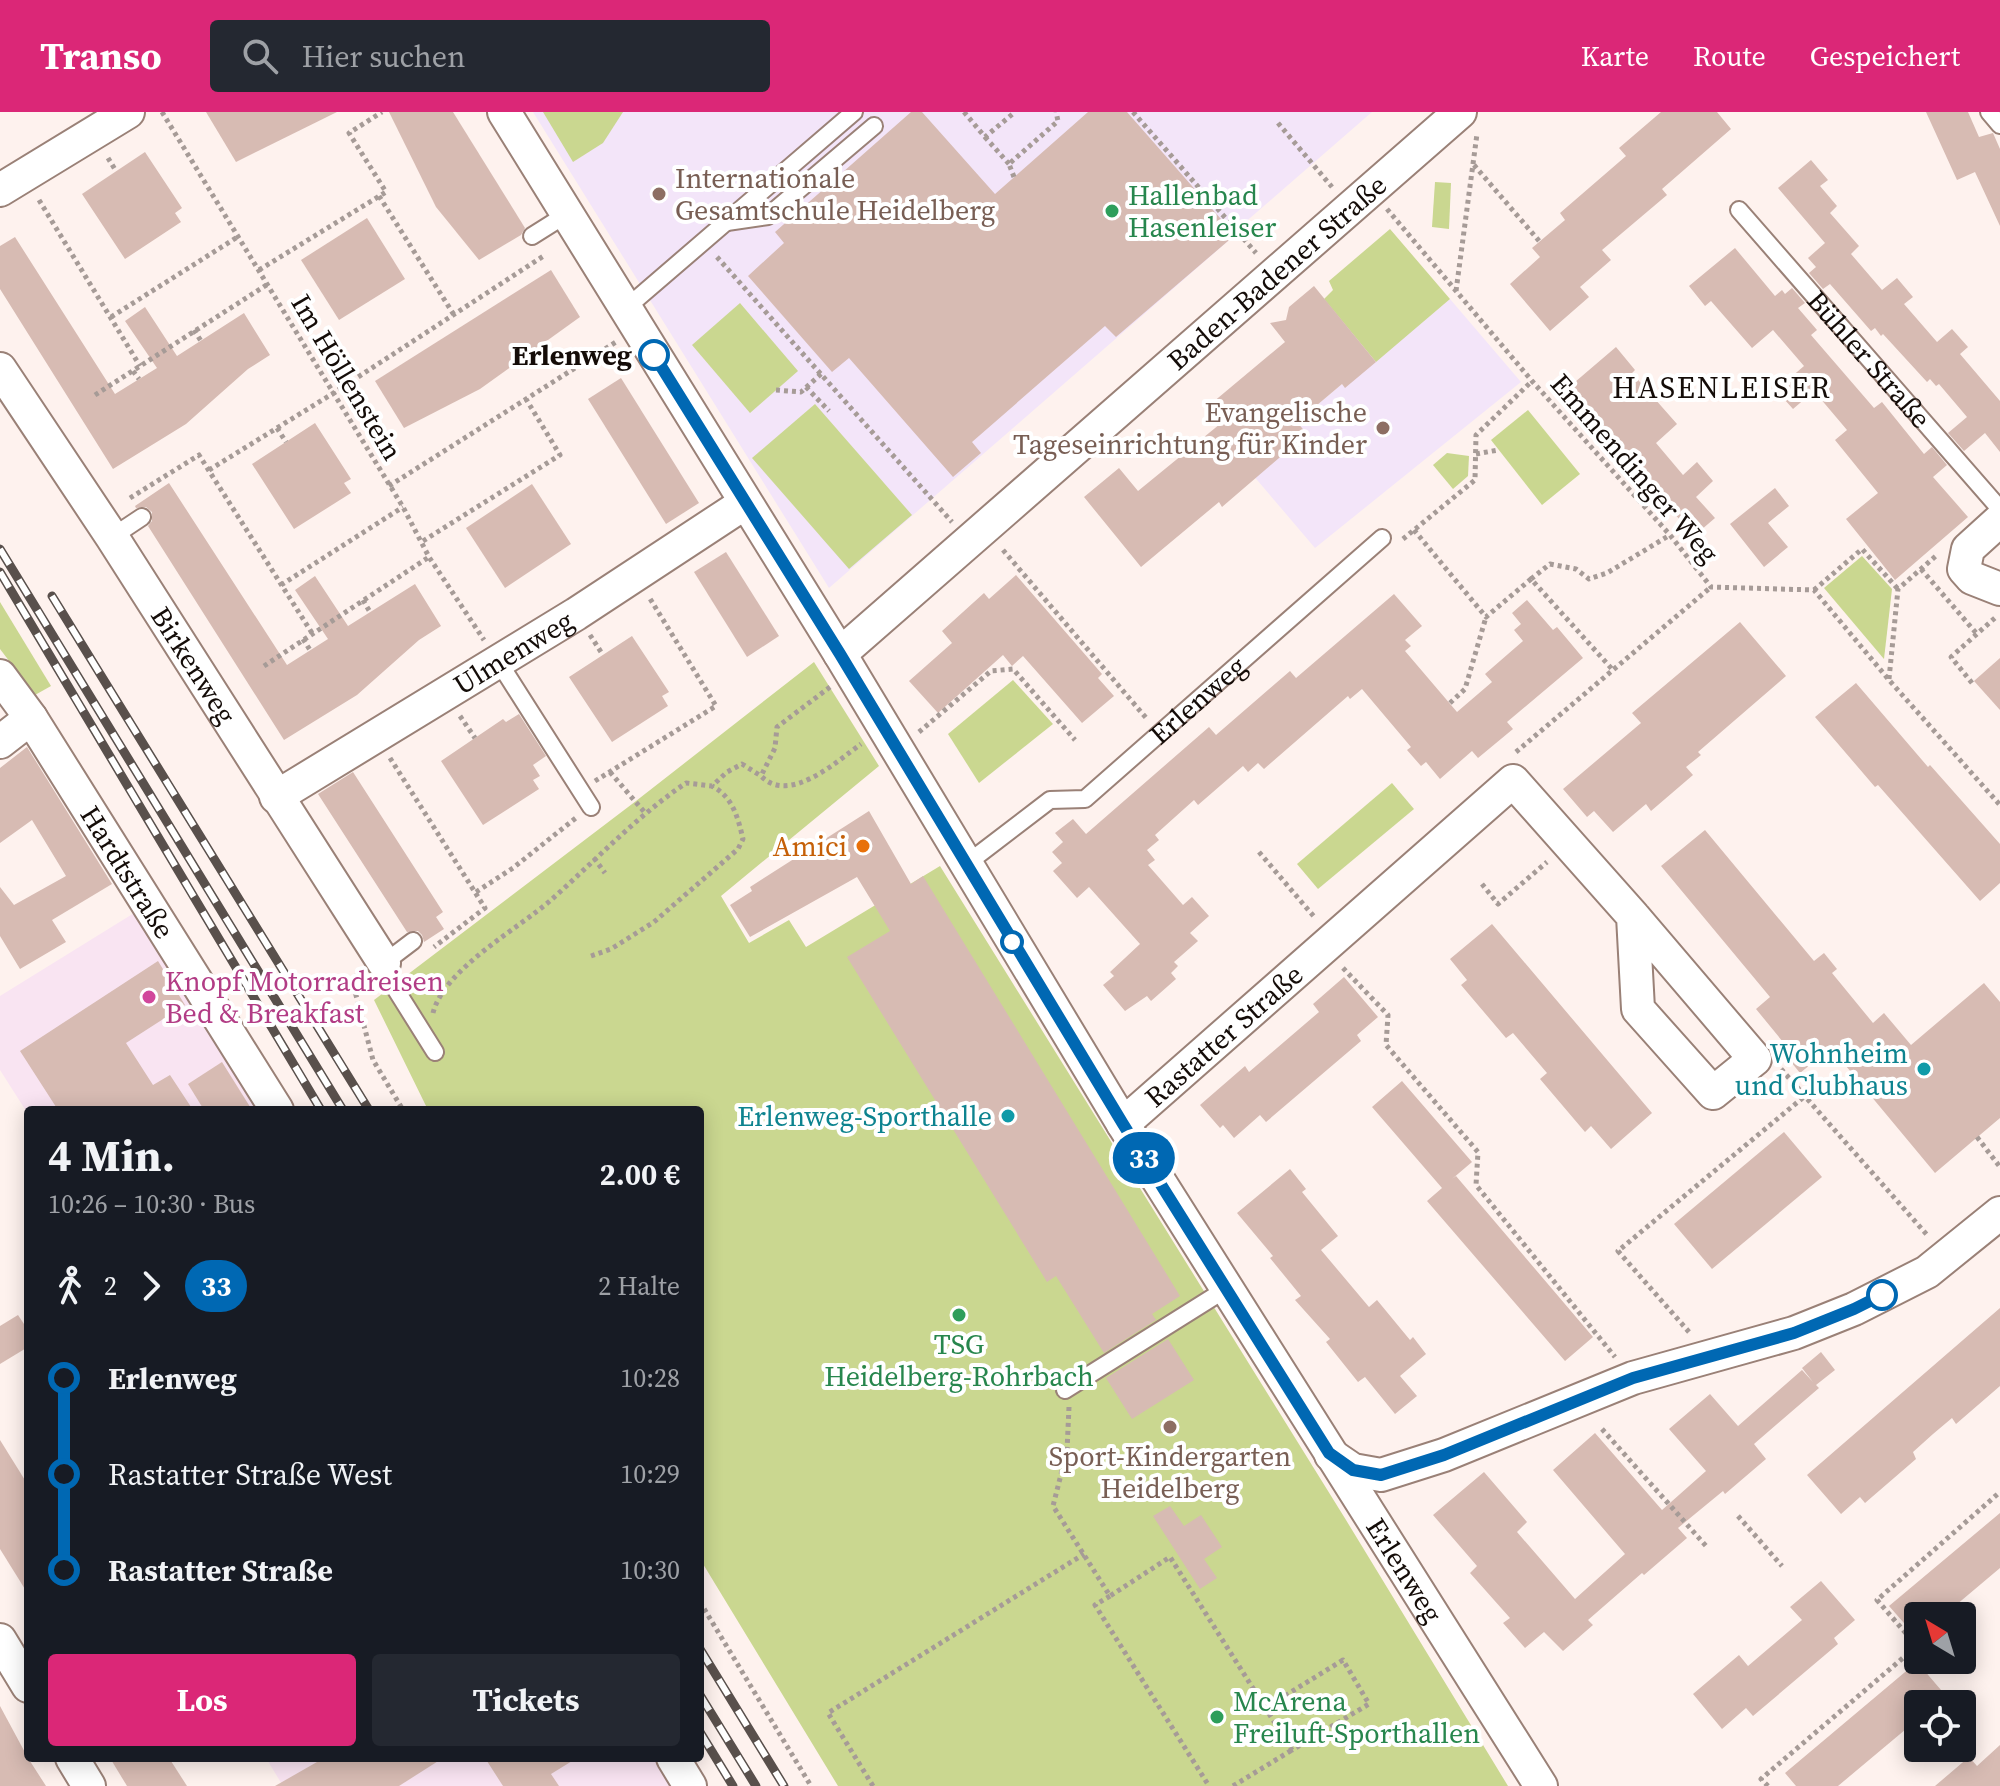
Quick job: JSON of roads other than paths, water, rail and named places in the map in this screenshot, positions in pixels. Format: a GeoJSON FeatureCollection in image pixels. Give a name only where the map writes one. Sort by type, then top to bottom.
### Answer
{"type":"FeatureCollection","features":[{"type":"Feature","properties":{"kind":"street"},"geometry":{"type":"LineString","coordinates":[[12,182],[128,112]]}},
{"type":"Feature","properties":{"kind":"street","name":"Erlenweg"},"geometry":{"type":"LineString","coordinates":[[504,112],[846,664],[1123,1124],[1541,1786]]}},
{"type":"Feature","properties":{"kind":"street","name":"Baden-Badener Straße"},"geometry":{"type":"LineString","coordinates":[[846,664],[976,535],[1361,199],[1469,119]]}},
{"type":"Feature","properties":{"kind":"street","name":"Birkenweg"},"geometry":{"type":"LineString","coordinates":[[0,369],[105,527],[381,959]]}},
{"type":"Feature","properties":{"kind":"street","name":"Ulmenweg"},"geometry":{"type":"LineString","coordinates":[[276,797],[636,576],[745,503]]}},
{"type":"Feature","properties":{"kind":"street"},"geometry":{"type":"LineString","coordinates":[[2000,520],[1968,549],[1964,569],[1972,578],[2000,589]]}},
{"type":"Feature","properties":{"kind":"street","name":"Hardtstraße"},"geometry":{"type":"LineString","coordinates":[[0,676],[31,718],[274,1106]]}},
{"type":"Feature","properties":{"kind":"street"},"geometry":{"type":"LineString","coordinates":[[0,742],[31,718]]}},
{"type":"Feature","properties":{"kind":"street","name":"Rastatter Straße"},"geometry":{"type":"LineString","coordinates":[[1123,1124],[1513,781],[1633,916]]}},
{"type":"Feature","properties":{"kind":"street"},"geometry":{"type":"LineString","coordinates":[[1633,916],[1755,1059],[1713,1093],[1638,1009],[1633,916]]}},
{"type":"Feature","properties":{"kind":"street"},"geometry":{"type":"LineString","coordinates":[[1329,1453],[1353,1470],[1381,1475],[1444,1455],[1633,1378],[1794,1333],[1854,1309],[1927,1272],[2000,1213]]}},
{"type":"Feature","properties":{"kind":"street"},"geometry":{"type":"LineString","coordinates":[[0,1640],[24,1679]]}},
{"type":"Feature","properties":{"kind":"street"},"geometry":{"type":"LineString","coordinates":[[74,1762],[89,1786]]}},
{"type":"Feature","properties":{"kind":"street"},"geometry":{"type":"LineString","coordinates":[[675,1762],[690,1786]]}},
{"type":"Feature","properties":{"kind":"lane"},"geometry":{"type":"LineString","coordinates":[[631,319],[704,241],[854,112]]}},
{"type":"Feature","properties":{"kind":"lane"},"geometry":{"type":"LineString","coordinates":[[1989,112],[2000,125]]}},
{"type":"Feature","properties":{"kind":"lane"},"geometry":{"type":"LineString","coordinates":[[726,222],[768,216],[874,126]]}},
{"type":"Feature","properties":{"kind":"lane","name":"Bühler Straße"},"geometry":{"type":"LineString","coordinates":[[1739,210],[2000,509]]}},
{"type":"Feature","properties":{"kind":"lane"},"geometry":{"type":"LineString","coordinates":[[532,236],[572,223]]}},
{"type":"Feature","properties":{"kind":"lane"},"geometry":{"type":"LineString","coordinates":[[105,527],[142,517]]}},
{"type":"Feature","properties":{"kind":"lane","name":"Erlenweg"},"geometry":{"type":"LineString","coordinates":[[965,865],[1050,800],[1085,799],[1382,538]]}},
{"type":"Feature","properties":{"kind":"lane"},"geometry":{"type":"LineString","coordinates":[[498,661],[591,807]]}},
{"type":"Feature","properties":{"kind":"lane"},"geometry":{"type":"LineString","coordinates":[[420,947],[381,959],[393,985],[435,1052]]}},
{"type":"Feature","properties":{"kind":"lane"},"geometry":{"type":"LineString","coordinates":[[1065,1390],[1226,1289]]}},
{"type":"Feature","properties":{"kind":"railway"},"geometry":{"type":"LineString","coordinates":[[0,549],[341,1106]]}},
{"type":"Feature","properties":{"kind":"railway"},"geometry":{"type":"LineString","coordinates":[[0,572],[319,1106]]}},
{"type":"Feature","properties":{"kind":"railway"},"geometry":{"type":"LineString","coordinates":[[52,596],[367,1106]]}},
{"type":"Feature","properties":{"kind":"railway"},"geometry":{"type":"LineString","coordinates":[[704,1656],[784,1786]]}},
{"type":"Feature","properties":{"kind":"railway"},"geometry":{"type":"LineString","coordinates":[[704,1702],[756,1786]]}},
{"type":"Feature","properties":{"kind":"railway"},"geometry":{"type":"LineString","coordinates":[[704,1739],[733,1786]]}},
{"type":"Feature","properties":{"kind":"place","name":"Internationale Gesamtschule Heidelberg"},"geometry":{"type":"Point","coordinates":[659,194]}},
{"type":"Feature","properties":{"kind":"place","name":"Hallenbad Hasenleiser"},"geometry":{"type":"Point","coordinates":[1112,211]}},
{"type":"Feature","properties":{"kind":"place","name":"Erlenweg"},"geometry":{"type":"Point","coordinates":[654,355]}},
{"type":"Feature","properties":{"kind":"place","name":"Evangelische Tageseinrichtung für Kinder"},"geometry":{"type":"Point","coordinates":[1383,428]}},
{"type":"Feature","properties":{"kind":"place","name":"Amici"},"geometry":{"type":"Point","coordinates":[863,846]}},
{"type":"Feature","properties":{"kind":"place","name":"Knopf Motorradreisen Bed & Breakfast"},"geometry":{"type":"Point","coordinates":[149,997]}},
{"type":"Feature","properties":{"kind":"place","name":"Wohnheim und Clubhaus"},"geometry":{"type":"Point","coordinates":[1924,1069]}},
{"type":"Feature","properties":{"kind":"place","name":"Erlenweg-Sporthalle"},"geometry":{"type":"Point","coordinates":[1008,1116]}},
{"type":"Feature","properties":{"kind":"place","name":"TSG Heidelberg-Rohrbach"},"geometry":{"type":"Point","coordinates":[959,1315]}},
{"type":"Feature","properties":{"kind":"place","name":"Sport-Kindergarten Heidelberg"},"geometry":{"type":"Point","coordinates":[1170,1427]}},
{"type":"Feature","properties":{"kind":"place","name":"McArena Freiluft-Sporthallen"},"geometry":{"type":"Point","coordinates":[1217,1717]}},
{"type":"Feature","properties":{"kind":"district","name":"HASENLEISER"},"geometry":{"type":"Point","coordinates":[1722,387]}}]}
